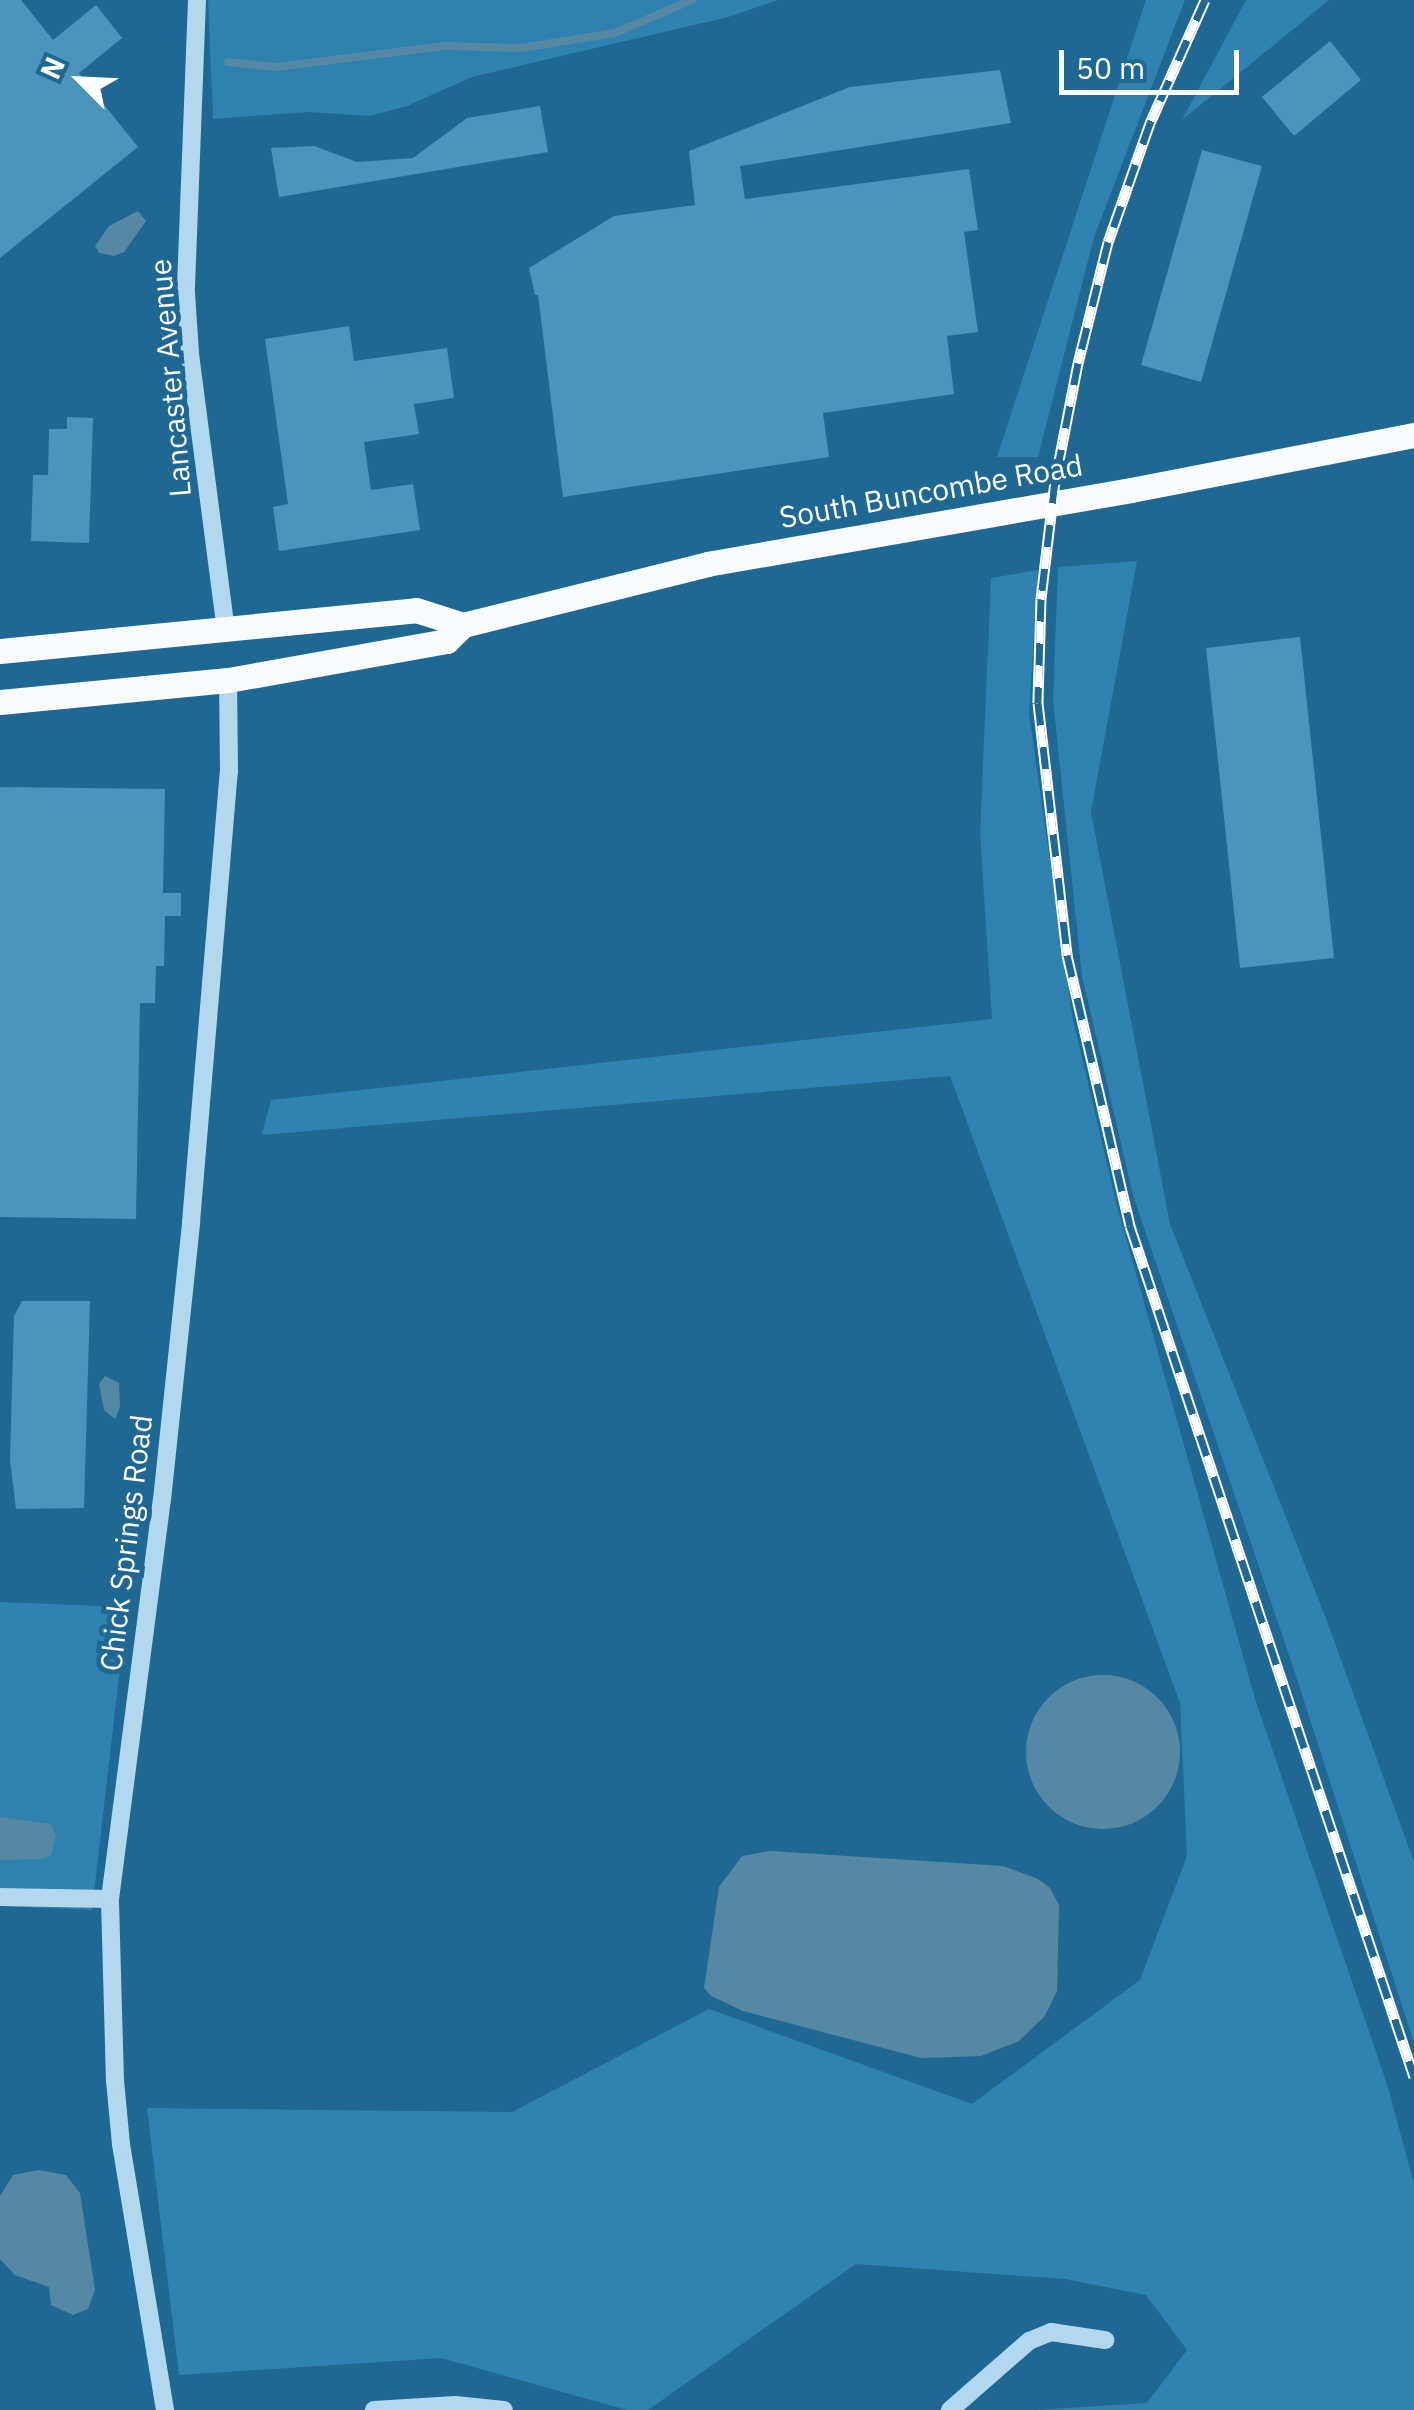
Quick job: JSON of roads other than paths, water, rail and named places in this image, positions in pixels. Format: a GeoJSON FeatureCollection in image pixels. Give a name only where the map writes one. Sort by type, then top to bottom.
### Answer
{"type":"FeatureCollection","features":[{"type":"Feature","properties":{"kind":"main road","name":"South Buncombe Road"},"geometry":{"type":"LineString","coordinates":[[0,702],[228,680],[447,641],[463,625],[707,564],[1131,490],[1414,435]]}},
{"type":"Feature","properties":{"kind":"main road"},"geometry":{"type":"LineString","coordinates":[[0,651],[416,610],[463,625]]}},
{"type":"Feature","properties":{"kind":"street","name":"Lancaster Avenue"},"geometry":{"type":"LineString","coordinates":[[197,0],[186,293],[226,630]]}},
{"type":"Feature","properties":{"kind":"street","name":"Chick Springs Road"},"geometry":{"type":"LineString","coordinates":[[165,2410],[119,2128],[110,1899],[162,1500],[190,1222],[229,772],[228,680]]}},
{"type":"Feature","properties":{"kind":"street"},"geometry":{"type":"LineString","coordinates":[[0,1897],[110,1899]]}},
{"type":"Feature","properties":{"kind":"street"},"geometry":{"type":"LineString","coordinates":[[950,2410],[1029,2341],[1052,2332],[1105,2340]]}},
{"type":"Feature","properties":{"kind":"street"},"geometry":{"type":"LineString","coordinates":[[374,2410],[455,2405],[504,2410]]}},
{"type":"Feature","properties":{"kind":"waterway"},"geometry":{"type":"LineString","coordinates":[[228,62],[276,67],[445,46],[521,48],[615,33],[692,0]]}},
{"type":"Feature","properties":{"kind":"railway"},"geometry":{"type":"LineString","coordinates":[[1205,0],[1150,123],[1108,242],[1078,363],[1055,481],[1041,599],[1038,703],[1067,955],[1130,1226],[1414,2077]]}}]}
